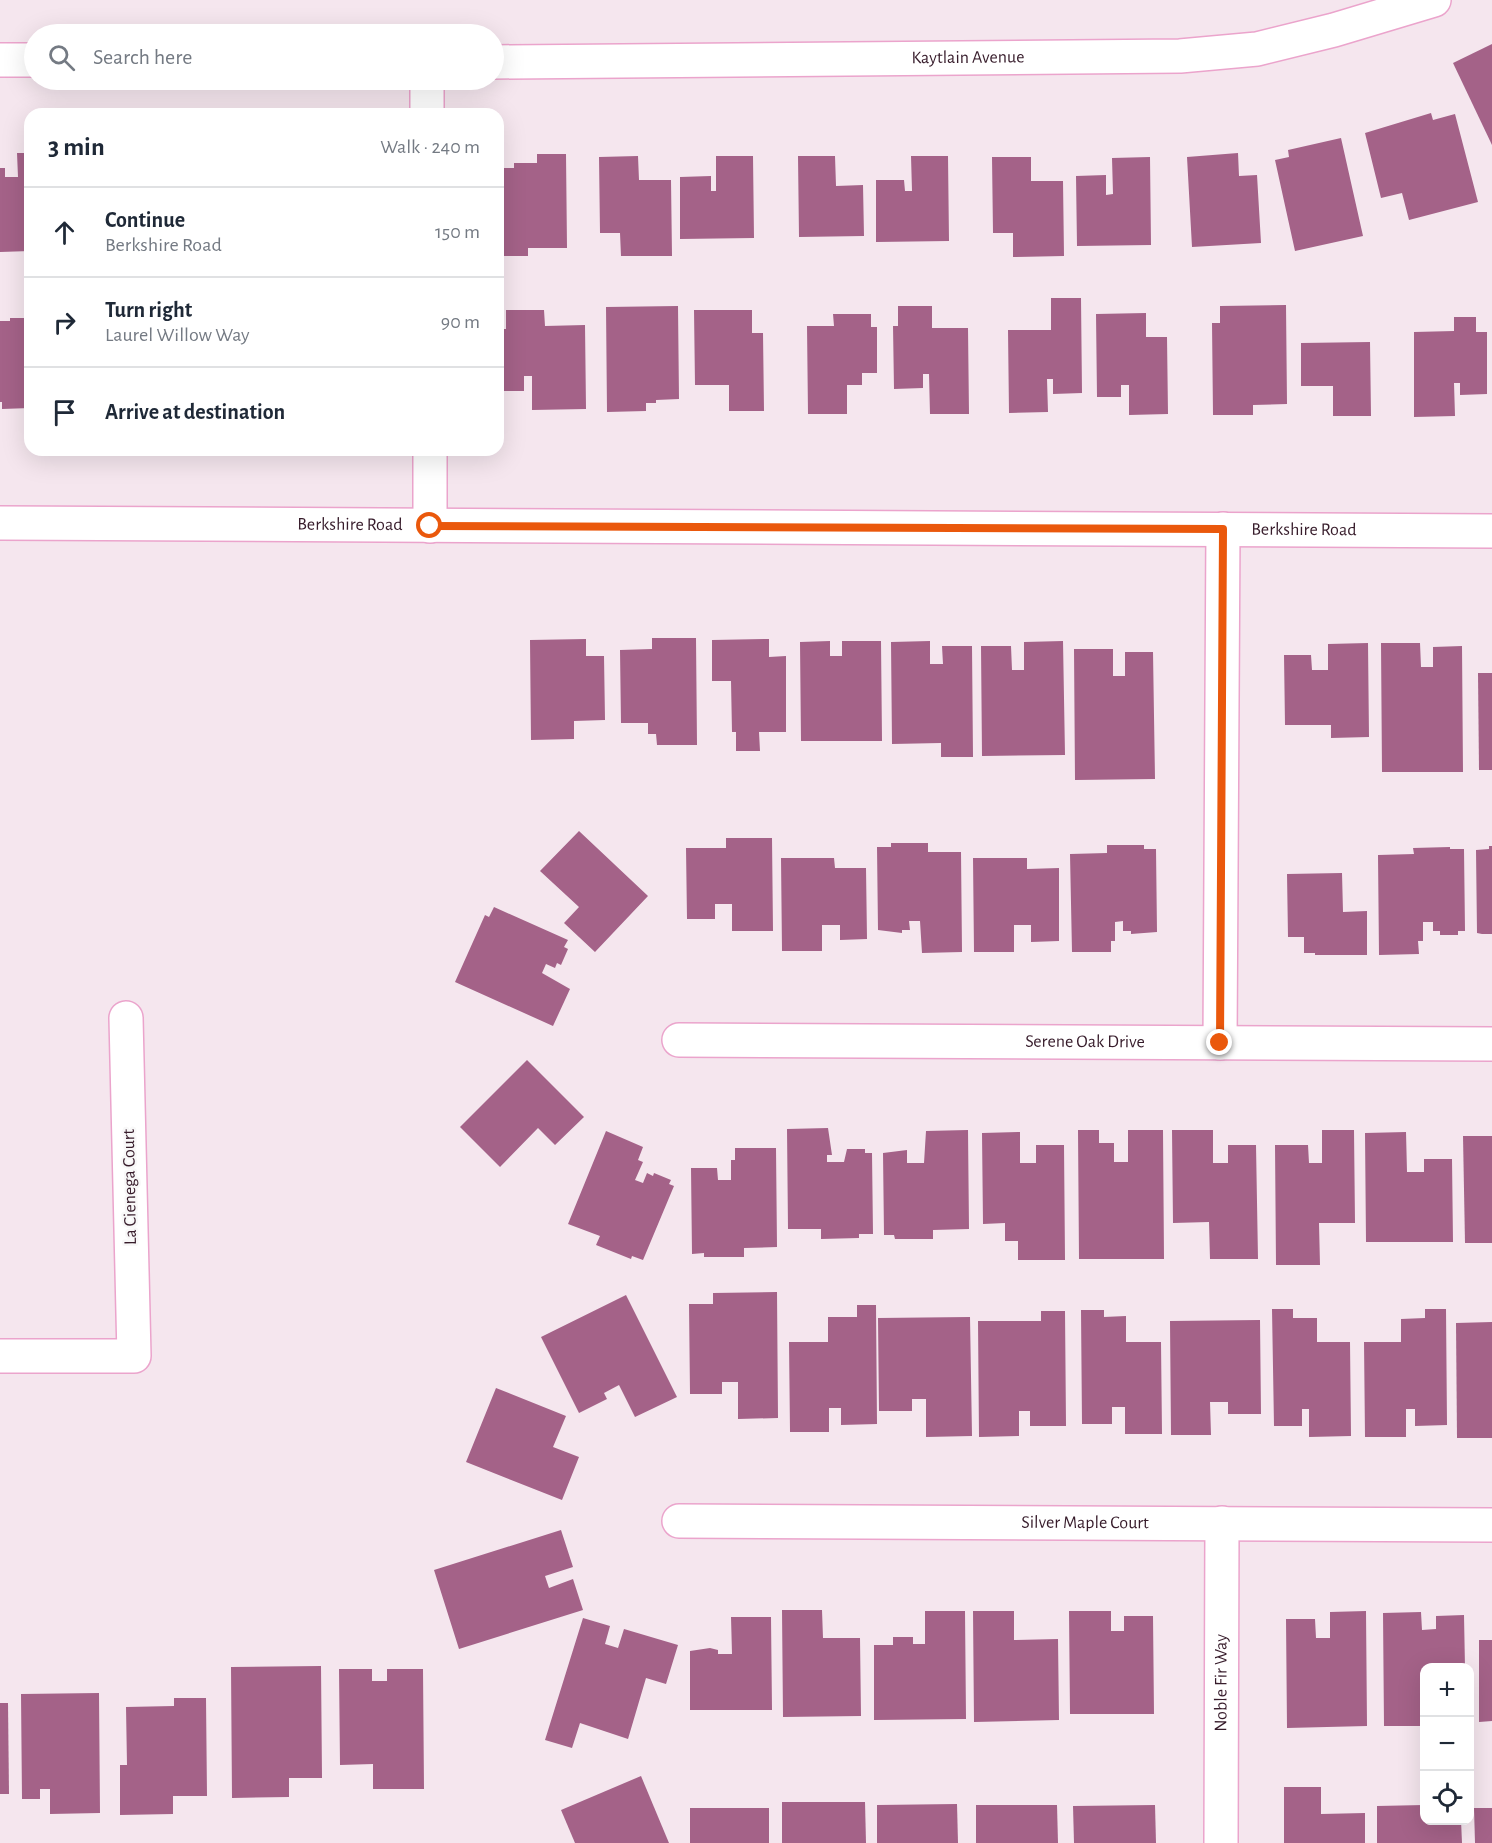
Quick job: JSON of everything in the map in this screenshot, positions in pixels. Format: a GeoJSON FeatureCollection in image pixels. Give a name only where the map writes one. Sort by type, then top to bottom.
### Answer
{"type":"FeatureCollection","features":[{"type":"Feature","properties":{"kind":"street","name":"Kaytlain Avenue"},"geometry":{"type":"LineString","coordinates":[[504,62],[1180,56],[1257,50],[1415,3]]}},
{"type":"Feature","properties":{"kind":"street"},"geometry":{"type":"LineString","coordinates":[[0,60],[24,60]]}},
{"type":"Feature","properties":{"kind":"street"},"geometry":{"type":"LineString","coordinates":[[427,90],[427,108]]}},
{"type":"Feature","properties":{"kind":"street"},"geometry":{"type":"LineString","coordinates":[[430,456],[430,526]]}},
{"type":"Feature","properties":{"kind":"street","name":"Berkshire Road"},"geometry":{"type":"LineString","coordinates":[[0,523],[1492,531]]}},
{"type":"Feature","properties":{"kind":"street"},"geometry":{"type":"LineString","coordinates":[[1220,1043],[1223,529]]}},
{"type":"Feature","properties":{"kind":"street","name":"La Cienega Court"},"geometry":{"type":"LineString","coordinates":[[0,1356],[134,1356],[126,1018]]}},
{"type":"Feature","properties":{"kind":"street","name":"Serene Oak Drive"},"geometry":{"type":"LineString","coordinates":[[679,1040],[1492,1044]]}},
{"type":"Feature","properties":{"kind":"street","name":"Silver Maple Court"},"geometry":{"type":"LineString","coordinates":[[679,1521],[1492,1525]]}},
{"type":"Feature","properties":{"kind":"street","name":"Noble Fir Way"},"geometry":{"type":"LineString","coordinates":[[1221,1843],[1222,1523]]}},
{"type":"Feature","properties":{"kind":"building"},"geometry":{"type":"Polygon","coordinates":[[[1492,44],[1492,145],[1453,63],[1492,44]]]}},
{"type":"Feature","properties":{"kind":"building"},"geometry":{"type":"Polygon","coordinates":[[[1431,113],[1433,120],[1455,114],[1478,202],[1409,220],[1402,193],[1381,198],[1365,133],[1431,113]]]}},
{"type":"Feature","properties":{"kind":"building"},"geometry":{"type":"Polygon","coordinates":[[[1341,138],[1363,236],[1295,251],[1275,160],[1289,157],[1288,150],[1341,138]]]}},
{"type":"Feature","properties":{"kind":"building"},"geometry":{"type":"Polygon","coordinates":[[[17,153],[24,153],[24,251],[0,252],[0,168],[5,168],[5,177],[18,177],[17,153]]]}},
{"type":"Feature","properties":{"kind":"building"},"geometry":{"type":"Polygon","coordinates":[[[1238,153],[1239,176],[1257,175],[1261,243],[1192,247],[1187,157],[1238,153]]]}},
{"type":"Feature","properties":{"kind":"building"},"geometry":{"type":"Polygon","coordinates":[[[537,154],[566,154],[567,248],[528,248],[528,256],[504,256],[504,168],[514,168],[514,163],[537,163],[537,154]]]}},
{"type":"Feature","properties":{"kind":"building"},"geometry":{"type":"Polygon","coordinates":[[[638,156],[639,180],[671,180],[672,256],[621,256],[620,233],[600,233],[599,157],[638,156]]]}},
{"type":"Feature","properties":{"kind":"building"},"geometry":{"type":"Polygon","coordinates":[[[716,156],[753,156],[754,238],[680,239],[680,177],[711,176],[711,191],[716,191],[716,156]]]}},
{"type":"Feature","properties":{"kind":"building"},"geometry":{"type":"Polygon","coordinates":[[[798,156],[835,156],[836,186],[863,185],[864,236],[799,237],[798,156]]]}},
{"type":"Feature","properties":{"kind":"building"},"geometry":{"type":"Polygon","coordinates":[[[911,156],[948,156],[949,241],[876,242],[876,180],[904,180],[905,191],[912,191],[911,156]]]}},
{"type":"Feature","properties":{"kind":"building"},"geometry":{"type":"Polygon","coordinates":[[[992,157],[1031,157],[1031,181],[1063,181],[1064,256],[1013,257],[1013,233],[993,233],[992,157]]]}},
{"type":"Feature","properties":{"kind":"building"},"geometry":{"type":"Polygon","coordinates":[[[1150,157],[1151,245],[1077,246],[1076,176],[1106,175],[1106,195],[1113,194],[1112,158],[1150,157]]]}},
{"type":"Feature","properties":{"kind":"building"},"geometry":{"type":"Polygon","coordinates":[[[1051,298],[1081,298],[1082,393],[1053,394],[1053,379],[1047,379],[1048,412],[1009,413],[1008,330],[1051,330],[1051,298]]]}},
{"type":"Feature","properties":{"kind":"building"},"geometry":{"type":"Polygon","coordinates":[[[1286,305],[1287,404],[1253,405],[1253,415],[1213,415],[1212,323],[1220,323],[1220,306],[1286,305]]]}},
{"type":"Feature","properties":{"kind":"building"},"geometry":{"type":"Polygon","coordinates":[[[678,306],[679,399],[646,403],[646,411],[607,412],[606,307],[678,306]]]}},
{"type":"Feature","properties":{"kind":"building"},"geometry":{"type":"Polygon","coordinates":[[[898,306],[932,306],[932,328],[968,328],[969,414],[930,414],[929,374],[923,374],[923,388],[894,389],[893,326],[898,326],[898,306]]]}},
{"type":"Feature","properties":{"kind":"building"},"geometry":{"type":"Polygon","coordinates":[[[506,310],[544,310],[545,326],[585,325],[586,409],[532,410],[532,376],[524,376],[524,391],[504,391],[504,329],[506,329],[506,310]]]}},
{"type":"Feature","properties":{"kind":"building"},"geometry":{"type":"Polygon","coordinates":[[[694,310],[752,310],[752,333],[763,333],[764,411],[729,411],[729,385],[695,385],[694,310]]]}},
{"type":"Feature","properties":{"kind":"building"},"geometry":{"type":"Polygon","coordinates":[[[1146,313],[1146,337],[1167,337],[1168,414],[1129,415],[1129,385],[1121,385],[1121,397],[1097,397],[1096,314],[1146,313]]]}},
{"type":"Feature","properties":{"kind":"building"},"geometry":{"type":"Polygon","coordinates":[[[833,314],[871,314],[871,327],[877,327],[877,373],[862,373],[862,385],[847,385],[847,414],[808,414],[807,326],[834,326],[833,314]]]}},
{"type":"Feature","properties":{"kind":"building"},"geometry":{"type":"Polygon","coordinates":[[[1454,317],[1476,317],[1476,332],[1487,332],[1487,394],[1460,395],[1460,383],[1454,383],[1455,416],[1414,417],[1414,332],[1454,331],[1454,317]]]}},
{"type":"Feature","properties":{"kind":"building"},"geometry":{"type":"Polygon","coordinates":[[[10,318],[24,318],[24,408],[2,409],[2,402],[0,402],[0,321],[10,321],[10,318]]]}},
{"type":"Feature","properties":{"kind":"building"},"geometry":{"type":"Polygon","coordinates":[[[1370,342],[1371,416],[1333,416],[1333,386],[1301,386],[1301,343],[1370,342]]]}},
{"type":"Feature","properties":{"kind":"building"},"geometry":{"type":"Polygon","coordinates":[[[652,638],[696,638],[697,745],[657,745],[656,734],[648,734],[648,723],[621,723],[620,650],[652,649],[652,638]]]}},
{"type":"Feature","properties":{"kind":"building"},"geometry":{"type":"Polygon","coordinates":[[[586,639],[586,656],[604,656],[605,720],[574,721],[574,739],[531,740],[530,640],[586,639]]]}},
{"type":"Feature","properties":{"kind":"building"},"geometry":{"type":"Polygon","coordinates":[[[769,639],[769,657],[786,656],[786,732],[759,732],[760,751],[736,751],[736,732],[732,732],[731,681],[712,681],[712,640],[769,639]]]}},
{"type":"Feature","properties":{"kind":"building"},"geometry":{"type":"Polygon","coordinates":[[[830,641],[830,656],[842,656],[842,641],[881,641],[882,741],[801,741],[800,642],[830,641]]]}},
{"type":"Feature","properties":{"kind":"building"},"geometry":{"type":"Polygon","coordinates":[[[930,641],[930,664],[943,664],[942,646],[972,646],[973,757],[941,757],[941,743],[892,744],[891,642],[930,641]]]}},
{"type":"Feature","properties":{"kind":"building"},"geometry":{"type":"Polygon","coordinates":[[[1063,641],[1065,755],[982,756],[981,646],[1011,646],[1012,670],[1024,670],[1024,642],[1063,641]]]}},
{"type":"Feature","properties":{"kind":"building"},"geometry":{"type":"Polygon","coordinates":[[[1368,643],[1369,737],[1331,738],[1331,725],[1285,725],[1284,655],[1311,655],[1312,670],[1328,670],[1328,644],[1368,643]]]}},
{"type":"Feature","properties":{"kind":"building"},"geometry":{"type":"Polygon","coordinates":[[[1381,643],[1420,643],[1421,667],[1433,667],[1433,647],[1462,646],[1463,772],[1382,772],[1381,643]]]}},
{"type":"Feature","properties":{"kind":"building"},"geometry":{"type":"Polygon","coordinates":[[[1074,649],[1113,649],[1113,676],[1125,676],[1125,652],[1153,652],[1155,779],[1075,780],[1074,649]]]}},
{"type":"Feature","properties":{"kind":"building"},"geometry":{"type":"Polygon","coordinates":[[[1478,673],[1492,673],[1492,770],[1479,770],[1478,673]]]}},
{"type":"Feature","properties":{"kind":"building"},"geometry":{"type":"Polygon","coordinates":[[[579,831],[648,896],[595,952],[564,923],[579,907],[540,871],[579,831]]]}},
{"type":"Feature","properties":{"kind":"building"},"geometry":{"type":"Polygon","coordinates":[[[726,838],[772,838],[773,931],[732,931],[732,904],[715,904],[715,919],[687,919],[686,848],[726,848],[726,838]]]}},
{"type":"Feature","properties":{"kind":"building"},"geometry":{"type":"Polygon","coordinates":[[[891,843],[928,843],[928,852],[961,852],[962,952],[922,953],[920,921],[909,921],[910,930],[902,930],[902,933],[878,930],[877,847],[891,847],[891,843]]]}},
{"type":"Feature","properties":{"kind":"building"},"geometry":{"type":"Polygon","coordinates":[[[1107,845],[1144,845],[1144,849],[1156,849],[1157,932],[1131,934],[1131,931],[1123,931],[1123,921],[1115,922],[1115,941],[1111,941],[1111,952],[1072,952],[1070,854],[1107,853],[1107,845]]]}},
{"type":"Feature","properties":{"kind":"building"},"geometry":{"type":"Polygon","coordinates":[[[1489,846],[1492,846],[1492,934],[1482,934],[1477,933],[1476,850],[1489,849],[1489,846]]]}},
{"type":"Feature","properties":{"kind":"building"},"geometry":{"type":"Polygon","coordinates":[[[1450,847],[1450,849],[1464,849],[1465,931],[1458,931],[1458,935],[1440,935],[1440,931],[1433,931],[1433,922],[1423,922],[1423,941],[1418,941],[1419,954],[1379,955],[1378,855],[1414,854],[1413,848],[1450,847]]]}},
{"type":"Feature","properties":{"kind":"building"},"geometry":{"type":"Polygon","coordinates":[[[781,858],[834,858],[835,868],[866,868],[867,939],[840,940],[840,925],[822,925],[822,951],[782,951],[781,858]]]}},
{"type":"Feature","properties":{"kind":"building"},"geometry":{"type":"Polygon","coordinates":[[[973,858],[1027,858],[1027,869],[1059,868],[1059,941],[1031,942],[1031,925],[1014,925],[1014,952],[974,952],[973,858]]]}},
{"type":"Feature","properties":{"kind":"building"},"geometry":{"type":"Polygon","coordinates":[[[1342,873],[1343,912],[1367,911],[1367,955],[1304,953],[1304,937],[1288,937],[1287,874],[1342,873]]]}},
{"type":"Feature","properties":{"kind":"building"},"geometry":{"type":"Polygon","coordinates":[[[494,907],[568,940],[564,947],[568,949],[561,965],[557,963],[555,968],[546,964],[542,973],[570,989],[553,1026],[455,982],[485,915],[489,917],[494,907]]]}},
{"type":"Feature","properties":{"kind":"building"},"geometry":{"type":"Polygon","coordinates":[[[527,1060],[584,1117],[555,1145],[538,1128],[500,1167],[460,1127],[527,1060]]]}},
{"type":"Feature","properties":{"kind":"building"},"geometry":{"type":"Polygon","coordinates":[[[828,1128],[832,1155],[827,1155],[827,1162],[844,1162],[847,1149],[865,1149],[865,1153],[872,1153],[873,1234],[859,1234],[859,1238],[821,1239],[821,1229],[788,1229],[787,1129],[828,1128]]]}},
{"type":"Feature","properties":{"kind":"building"},"geometry":{"type":"Polygon","coordinates":[[[968,1130],[969,1229],[933,1230],[933,1239],[895,1239],[894,1235],[884,1235],[883,1153],[907,1150],[907,1163],[924,1163],[926,1131],[968,1130]]]}},
{"type":"Feature","properties":{"kind":"building"},"geometry":{"type":"Polygon","coordinates":[[[1078,1130],[1099,1130],[1099,1143],[1114,1143],[1114,1162],[1128,1162],[1128,1130],[1163,1130],[1164,1259],[1079,1259],[1078,1130]]]}},
{"type":"Feature","properties":{"kind":"building"},"geometry":{"type":"Polygon","coordinates":[[[1172,1130],[1213,1130],[1213,1163],[1228,1163],[1228,1145],[1256,1145],[1258,1259],[1210,1259],[1209,1222],[1173,1223],[1172,1130]]]}},
{"type":"Feature","properties":{"kind":"building"},"geometry":{"type":"Polygon","coordinates":[[[1322,1130],[1354,1130],[1355,1223],[1319,1223],[1320,1265],[1276,1265],[1275,1145],[1308,1145],[1309,1163],[1322,1163],[1322,1130]]]}},
{"type":"Feature","properties":{"kind":"building"},"geometry":{"type":"Polygon","coordinates":[[[606,1131],[643,1147],[638,1160],[643,1162],[635,1180],[643,1183],[647,1173],[653,1176],[654,1173],[671,1180],[669,1184],[674,1186],[643,1260],[632,1256],[631,1259],[596,1245],[600,1236],[568,1224],[606,1131]]]}},
{"type":"Feature","properties":{"kind":"building"},"geometry":{"type":"Polygon","coordinates":[[[1020,1132],[1020,1163],[1036,1163],[1036,1145],[1064,1145],[1065,1260],[1018,1260],[1018,1241],[1005,1241],[1005,1223],[983,1224],[982,1133],[1020,1132]]]}},
{"type":"Feature","properties":{"kind":"building"},"geometry":{"type":"Polygon","coordinates":[[[1406,1132],[1407,1172],[1424,1172],[1424,1159],[1452,1159],[1453,1242],[1366,1242],[1365,1133],[1406,1132]]]}},
{"type":"Feature","properties":{"kind":"building"},"geometry":{"type":"Polygon","coordinates":[[[1463,1136],[1492,1136],[1492,1243],[1465,1243],[1463,1136]]]}},
{"type":"Feature","properties":{"kind":"building"},"geometry":{"type":"Polygon","coordinates":[[[735,1148],[776,1148],[777,1247],[744,1248],[744,1257],[704,1257],[704,1253],[692,1254],[691,1168],[717,1168],[718,1180],[731,1180],[731,1160],[735,1160],[735,1148]]]}},
{"type":"Feature","properties":{"kind":"building"},"geometry":{"type":"Polygon","coordinates":[[[777,1292],[778,1418],[738,1419],[738,1382],[722,1382],[722,1394],[690,1394],[689,1304],[713,1304],[713,1293],[777,1292]]]}},
{"type":"Feature","properties":{"kind":"building"},"geometry":{"type":"Polygon","coordinates":[[[626,1295],[677,1397],[635,1417],[619,1385],[604,1393],[607,1399],[579,1413],[541,1337],[626,1295]]]}},
{"type":"Feature","properties":{"kind":"building"},"geometry":{"type":"Polygon","coordinates":[[[857,1305],[876,1305],[877,1424],[841,1425],[841,1408],[829,1408],[829,1432],[790,1432],[789,1342],[828,1342],[828,1317],[857,1317],[857,1305]]]}},
{"type":"Feature","properties":{"kind":"building"},"geometry":{"type":"Polygon","coordinates":[[[1272,1309],[1293,1309],[1293,1318],[1317,1318],[1317,1342],[1350,1342],[1351,1436],[1309,1437],[1309,1409],[1302,1409],[1302,1426],[1274,1426],[1272,1309]]]}},
{"type":"Feature","properties":{"kind":"building"},"geometry":{"type":"Polygon","coordinates":[[[1425,1309],[1446,1309],[1447,1425],[1415,1426],[1415,1409],[1406,1409],[1406,1437],[1365,1437],[1364,1342],[1401,1342],[1401,1319],[1425,1318],[1425,1309]]]}},
{"type":"Feature","properties":{"kind":"building"},"geometry":{"type":"Polygon","coordinates":[[[1081,1310],[1104,1310],[1104,1317],[1126,1316],[1126,1342],[1161,1342],[1162,1434],[1125,1434],[1125,1407],[1112,1407],[1112,1424],[1082,1424],[1081,1310]]]}},
{"type":"Feature","properties":{"kind":"building"},"geometry":{"type":"Polygon","coordinates":[[[1041,1311],[1065,1311],[1066,1426],[1030,1426],[1030,1411],[1019,1411],[1019,1436],[979,1437],[978,1321],[1041,1321],[1041,1311]]]}},
{"type":"Feature","properties":{"kind":"building"},"geometry":{"type":"Polygon","coordinates":[[[970,1317],[972,1436],[926,1437],[926,1399],[912,1399],[912,1411],[879,1411],[878,1318],[970,1317]]]}},
{"type":"Feature","properties":{"kind":"building"},"geometry":{"type":"Polygon","coordinates":[[[1260,1320],[1261,1414],[1228,1414],[1228,1402],[1210,1402],[1211,1435],[1171,1435],[1170,1321],[1260,1320]]]}},
{"type":"Feature","properties":{"kind":"building"},"geometry":{"type":"Polygon","coordinates":[[[1492,1322],[1492,1438],[1457,1438],[1456,1323],[1492,1322]]]}},
{"type":"Feature","properties":{"kind":"building"},"geometry":{"type":"Polygon","coordinates":[[[496,1388],[566,1416],[553,1447],[579,1457],[562,1500],[466,1462],[496,1388]]]}},
{"type":"Feature","properties":{"kind":"building"},"geometry":{"type":"Polygon","coordinates":[[[561,1530],[573,1567],[545,1576],[549,1588],[573,1579],[583,1610],[459,1649],[434,1570],[561,1530]]]}},
{"type":"Feature","properties":{"kind":"building"},"geometry":{"type":"Polygon","coordinates":[[[782,1610],[822,1610],[823,1638],[860,1638],[861,1716],[783,1717],[782,1610]]]}},
{"type":"Feature","properties":{"kind":"building"},"geometry":{"type":"Polygon","coordinates":[[[925,1611],[965,1611],[966,1719],[874,1720],[874,1645],[893,1645],[893,1637],[913,1637],[913,1644],[925,1644],[925,1611]]]}},
{"type":"Feature","properties":{"kind":"building"},"geometry":{"type":"Polygon","coordinates":[[[973,1611],[1014,1611],[1014,1640],[1058,1639],[1059,1720],[974,1722],[973,1611]]]}},
{"type":"Feature","properties":{"kind":"building"},"geometry":{"type":"Polygon","coordinates":[[[1069,1611],[1111,1611],[1111,1631],[1124,1631],[1124,1616],[1153,1616],[1154,1714],[1070,1714],[1069,1611]]]}},
{"type":"Feature","properties":{"kind":"building"},"geometry":{"type":"Polygon","coordinates":[[[1366,1611],[1367,1726],[1287,1728],[1286,1619],[1315,1619],[1316,1638],[1330,1638],[1330,1612],[1366,1611]]]}},
{"type":"Feature","properties":{"kind":"building"},"geometry":{"type":"Polygon","coordinates":[[[1421,1612],[1422,1630],[1436,1629],[1436,1616],[1464,1615],[1465,1663],[1420,1663],[1420,1726],[1384,1726],[1383,1613],[1421,1612]]]}},
{"type":"Feature","properties":{"kind":"building"},"geometry":{"type":"Polygon","coordinates":[[[731,1617],[771,1617],[772,1710],[690,1710],[690,1651],[710,1648],[718,1650],[718,1654],[732,1654],[731,1617]]]}},
{"type":"Feature","properties":{"kind":"building"},"geometry":{"type":"Polygon","coordinates":[[[583,1618],[610,1626],[605,1644],[618,1648],[624,1629],[678,1645],[666,1684],[646,1678],[628,1739],[580,1723],[572,1748],[545,1740],[583,1618]]]}},
{"type":"Feature","properties":{"kind":"building"},"geometry":{"type":"Polygon","coordinates":[[[1479,1640],[1492,1640],[1492,1721],[1479,1722],[1479,1640]]]}},
{"type":"Feature","properties":{"kind":"building"},"geometry":{"type":"Polygon","coordinates":[[[321,1666],[322,1778],[289,1778],[289,1797],[232,1798],[231,1667],[321,1666]]]}},
{"type":"Feature","properties":{"kind":"building"},"geometry":{"type":"Polygon","coordinates":[[[339,1669],[372,1669],[372,1681],[387,1681],[387,1669],[423,1669],[424,1789],[373,1789],[373,1764],[340,1765],[339,1669]]]}},
{"type":"Feature","properties":{"kind":"building"},"geometry":{"type":"Polygon","coordinates":[[[99,1693],[100,1813],[50,1814],[50,1789],[40,1789],[40,1799],[22,1799],[21,1694],[99,1693]]]}},
{"type":"Feature","properties":{"kind":"building"},"geometry":{"type":"Polygon","coordinates":[[[174,1698],[206,1698],[207,1796],[173,1796],[173,1814],[120,1815],[120,1765],[127,1765],[126,1707],[174,1706],[174,1698]]]}},
{"type":"Feature","properties":{"kind":"building"},"geometry":{"type":"Polygon","coordinates":[[[0,1703],[8,1703],[9,1794],[0,1794],[0,1703]]]}},
{"type":"Feature","properties":{"kind":"building"},"geometry":{"type":"Polygon","coordinates":[[[641,1776],[669,1843],[575,1843],[561,1810],[641,1776]]]}},
{"type":"Feature","properties":{"kind":"building"},"geometry":{"type":"Polygon","coordinates":[[[1284,1787],[1321,1787],[1321,1814],[1365,1813],[1365,1843],[1284,1843],[1284,1787]]]}},
{"type":"Feature","properties":{"kind":"building"},"geometry":{"type":"Polygon","coordinates":[[[782,1802],[865,1802],[866,1843],[782,1843],[782,1802]]]}},
{"type":"Feature","properties":{"kind":"building"},"geometry":{"type":"Polygon","coordinates":[[[957,1804],[958,1843],[877,1843],[877,1805],[957,1804]]]}},
{"type":"Feature","properties":{"kind":"building"},"geometry":{"type":"Polygon","coordinates":[[[976,1805],[1057,1805],[1058,1843],[976,1843],[976,1805]]]}},
{"type":"Feature","properties":{"kind":"building"},"geometry":{"type":"Polygon","coordinates":[[[1155,1805],[1156,1843],[1074,1843],[1073,1806],[1155,1805]]]}},
{"type":"Feature","properties":{"kind":"building"},"geometry":{"type":"Polygon","coordinates":[[[1420,1805],[1420,1825],[1461,1825],[1462,1843],[1377,1843],[1377,1806],[1420,1805]]]}},
{"type":"Feature","properties":{"kind":"building"},"geometry":{"type":"Polygon","coordinates":[[[690,1808],[769,1808],[769,1843],[690,1843],[690,1808]]]}},
{"type":"Feature","properties":{"kind":"building"},"geometry":{"type":"Polygon","coordinates":[[[1474,1808],[1492,1808],[1492,1843],[1475,1843],[1474,1808]]]}},
{"type":"Feature","properties":{"kind":"route"},"geometry":{"type":"LineString","coordinates":[[430,526],[1223,529],[1220,1043]]}}]}
